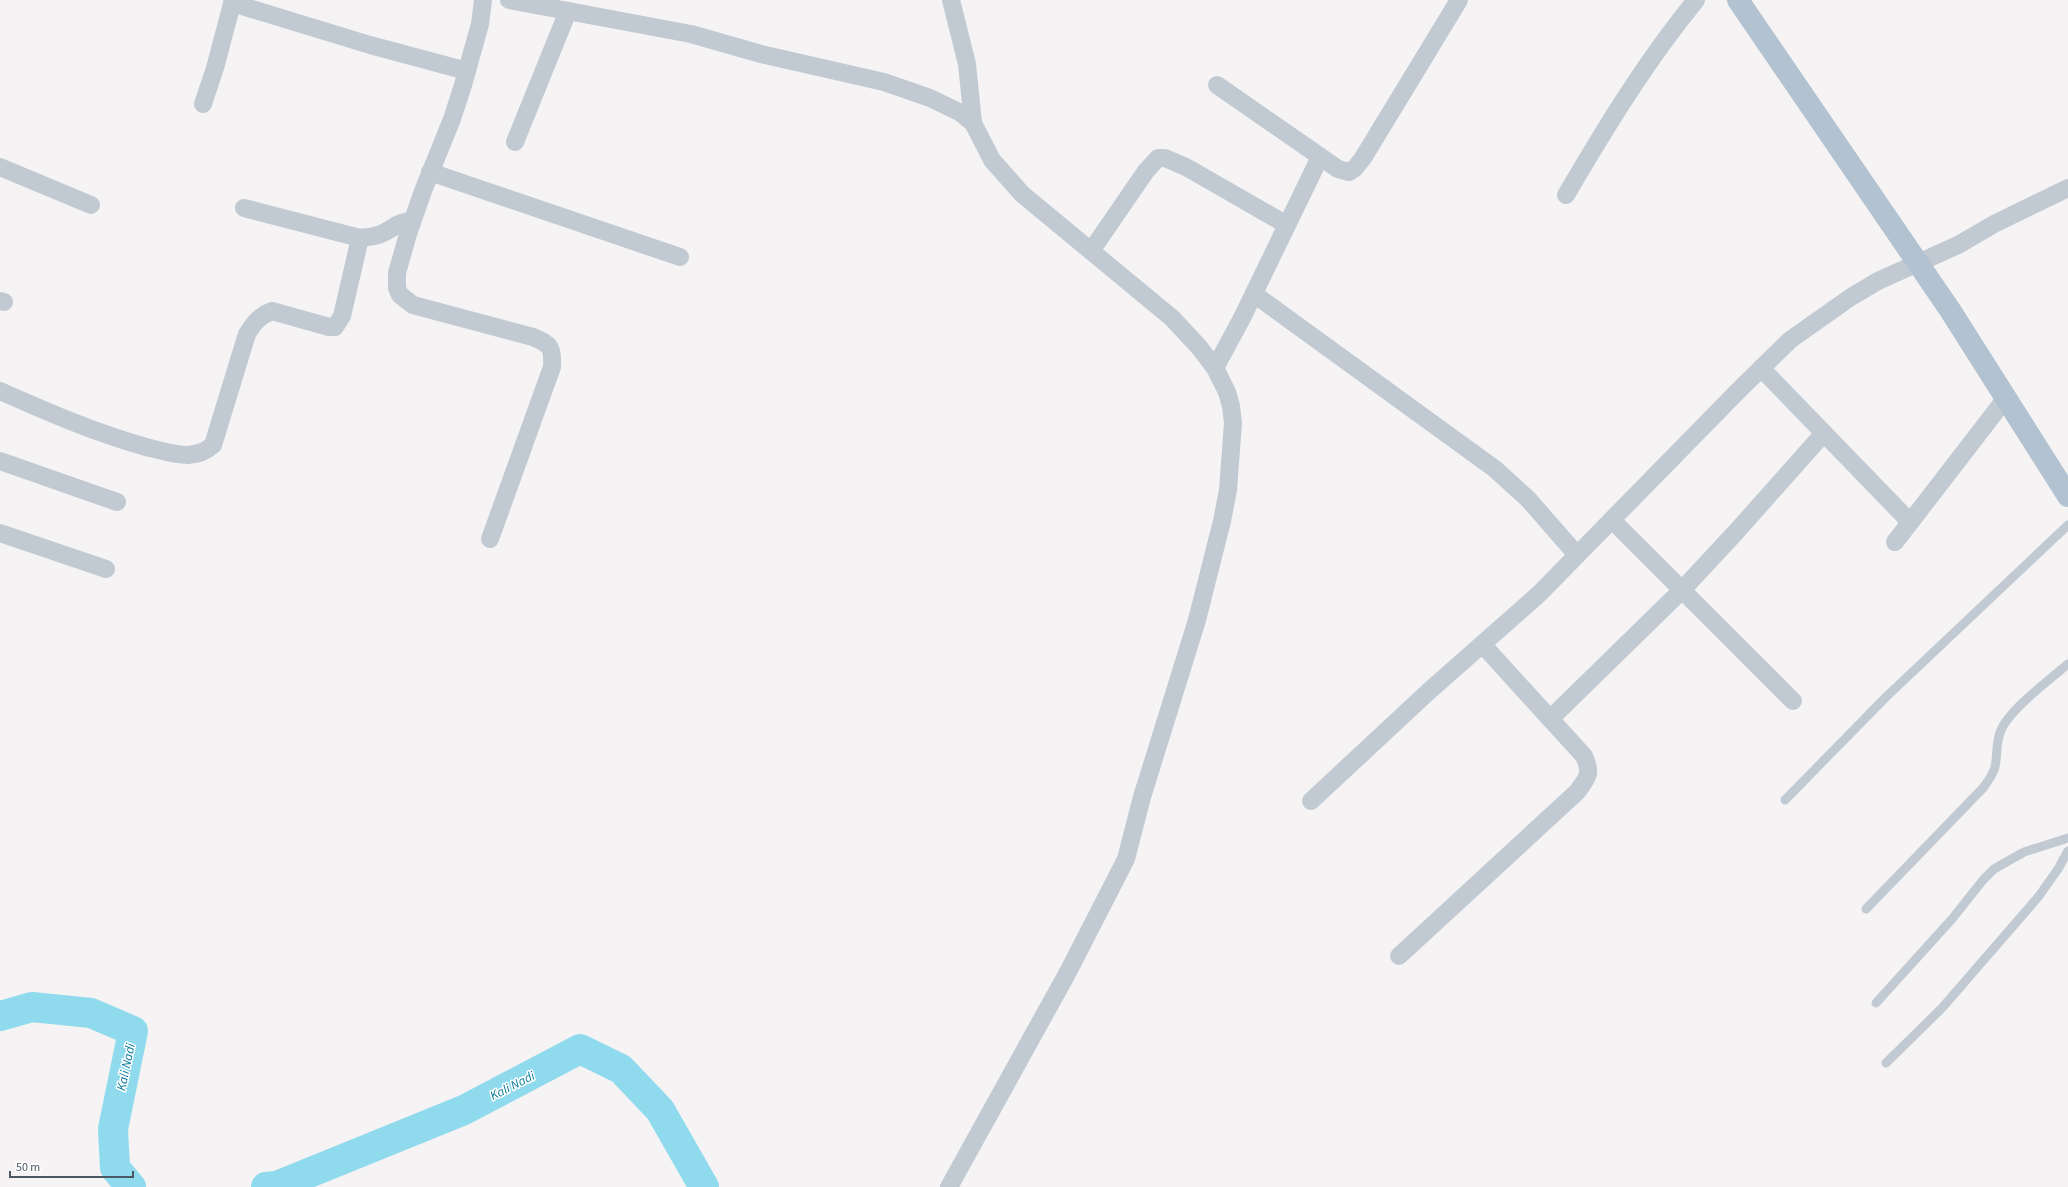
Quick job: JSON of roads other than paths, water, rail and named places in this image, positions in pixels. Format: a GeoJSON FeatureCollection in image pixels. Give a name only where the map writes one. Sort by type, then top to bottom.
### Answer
{"type":"FeatureCollection","features":[{"type":"Feature","properties":{"kind":"main road"},"geometry":{"type":"LineString","coordinates":[[1738,0],[1917,262],[2068,496]]}},
{"type":"Feature","properties":{"kind":"street"},"geometry":{"type":"LineString","coordinates":[[483,0],[480,24],[467,71],[452,119],[412,221],[396,280],[400,295],[405,301],[413,305],[533,337],[544,341],[550,347],[552,354],[552,367],[490,539]]}},
{"type":"Feature","properties":{"kind":"street"},"geometry":{"type":"LineString","coordinates":[[510,0],[691,34],[762,54],[884,82],[930,98],[961,113],[973,123]]}},
{"type":"Feature","properties":{"kind":"street"},"geometry":{"type":"LineString","coordinates":[[949,1187],[1068,972],[1126,859],[1142,797],[1197,620],[1211,568],[1228,490],[1233,422],[1231,406],[1215,368],[1199,346],[1172,318],[1022,194],[992,160],[973,123],[967,64],[951,0]]}},
{"type":"Feature","properties":{"kind":"street"},"geometry":{"type":"LineString","coordinates":[[1217,85],[1320,156],[1343,171],[1349,172],[1355,168],[1459,0]]}},
{"type":"Feature","properties":{"kind":"street"},"geometry":{"type":"LineString","coordinates":[[1566,195],[1610,120],[1661,44],[1696,0]]}},
{"type":"Feature","properties":{"kind":"street"},"geometry":{"type":"LineString","coordinates":[[203,104],[215,68],[232,2],[370,45],[467,71]]}},
{"type":"Feature","properties":{"kind":"street"},"geometry":{"type":"LineString","coordinates":[[515,142],[568,11]]}},
{"type":"Feature","properties":{"kind":"street"},"geometry":{"type":"LineString","coordinates":[[1215,368],[1254,294],[1320,156]]}},
{"type":"Feature","properties":{"kind":"street"},"geometry":{"type":"LineString","coordinates":[[1091,251],[1146,170],[1158,158],[1165,158],[1186,167],[1287,225]]}},
{"type":"Feature","properties":{"kind":"street"},"geometry":{"type":"LineString","coordinates":[[0,167],[91,205]]}},
{"type":"Feature","properties":{"kind":"street"},"geometry":{"type":"LineString","coordinates":[[430,172],[680,257]]}},
{"type":"Feature","properties":{"kind":"street"},"geometry":{"type":"LineString","coordinates":[[1312,801],[1428,692],[1539,594],[1790,340],[1816,320],[1878,281],[1917,262],[1958,245],[1994,224],[2068,188]]}},
{"type":"Feature","properties":{"kind":"street"},"geometry":{"type":"LineString","coordinates":[[244,208],[360,238],[382,234],[403,221],[412,221]]}},
{"type":"Feature","properties":{"kind":"street"},"geometry":{"type":"LineString","coordinates":[[0,391],[55,415],[127,442],[186,455],[205,452],[213,445],[247,334],[255,321],[264,314],[272,311],[329,328],[335,327],[342,316],[360,238]]}},
{"type":"Feature","properties":{"kind":"street"},"geometry":{"type":"LineString","coordinates":[[1254,294],[1495,469],[1528,499],[1577,555]]}},
{"type":"Feature","properties":{"kind":"street"},"geometry":{"type":"LineString","coordinates":[[1762,368],[1910,522]]}},
{"type":"Feature","properties":{"kind":"street"},"geometry":{"type":"LineString","coordinates":[[1895,542],[2006,398]]}},
{"type":"Feature","properties":{"kind":"street"},"geometry":{"type":"LineString","coordinates":[[1550,719],[1682,590],[1824,433]]}},
{"type":"Feature","properties":{"kind":"street"},"geometry":{"type":"LineString","coordinates":[[0,461],[117,502]]}},
{"type":"Feature","properties":{"kind":"street"},"geometry":{"type":"LineString","coordinates":[[1612,520],[1793,701]]}},
{"type":"Feature","properties":{"kind":"street"},"geometry":{"type":"LineString","coordinates":[[0,533],[106,569]]}},
{"type":"Feature","properties":{"kind":"street"},"geometry":{"type":"LineString","coordinates":[[1399,956],[1577,792],[1588,777],[1589,767],[1584,756],[1482,645]]}},
{"type":"Feature","properties":{"kind":"lane"},"geometry":{"type":"LineString","coordinates":[[1784,800],[1886,697],[2068,525]]}},
{"type":"Feature","properties":{"kind":"lane"},"geometry":{"type":"LineString","coordinates":[[1866,909],[1983,788],[1990,778],[1995,766],[1997,741],[2002,727],[2014,712],[2068,664]]}},
{"type":"Feature","properties":{"kind":"lane"},"geometry":{"type":"LineString","coordinates":[[1876,1003],[1952,919],[1983,880],[1994,869],[2024,852],[2068,838]]}},
{"type":"Feature","properties":{"kind":"lane"},"geometry":{"type":"LineString","coordinates":[[1886,1063],[1942,1008],[2039,896],[2058,869],[2068,850]]}},
{"type":"Feature","properties":{"kind":"waterway","name":"Kali Nadi"},"geometry":{"type":"LineString","coordinates":[[0,1016],[32,1007],[91,1013],[133,1031],[113,1129],[115,1168],[131,1187]]}},
{"type":"Feature","properties":{"kind":"waterway","name":"Kali Nadi"},"geometry":{"type":"LineString","coordinates":[[266,1187],[277,1186],[464,1110],[580,1049],[621,1069],[660,1110],[704,1187]]}}]}
